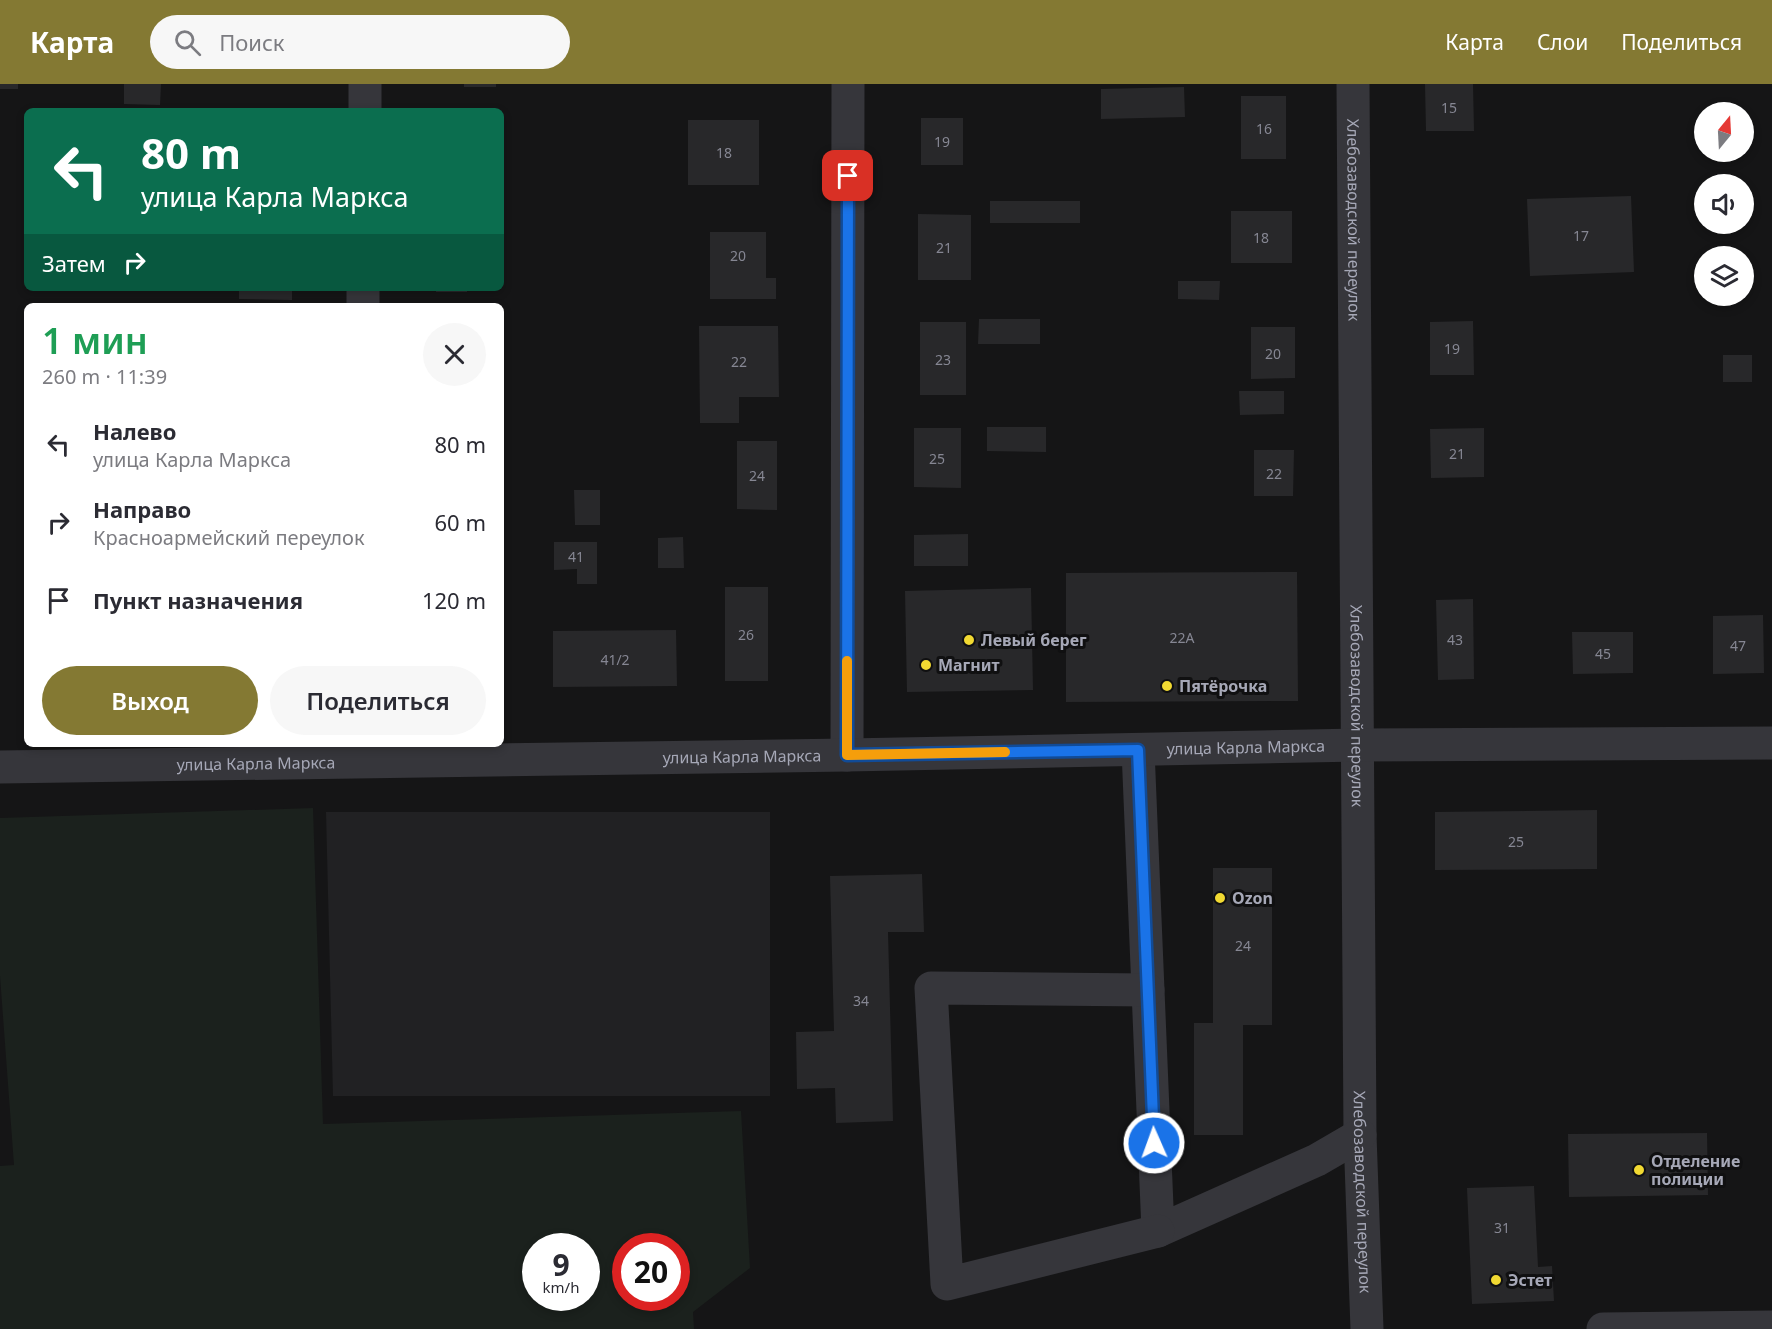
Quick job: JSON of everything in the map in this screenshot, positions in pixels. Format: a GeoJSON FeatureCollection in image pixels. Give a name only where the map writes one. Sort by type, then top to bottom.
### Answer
{"type":"FeatureCollection","features":[{"type":"Feature","properties":{"kind":"street"},"geometry":{"type":"LineString","coordinates":[[365,84],[365,108]]}},
{"type":"Feature","properties":{"kind":"street"},"geometry":{"type":"LineString","coordinates":[[847,755],[848,84]]}},
{"type":"Feature","properties":{"kind":"street","name":"Хлебозаводской переулок"},"geometry":{"type":"LineString","coordinates":[[1353,84],[1360,1135],[1367,1329]]}},
{"type":"Feature","properties":{"kind":"street","name":"улица Карла Маркса"},"geometry":{"type":"LineString","coordinates":[[0,767],[358,753],[847,755],[1358,745],[1772,743]]}},
{"type":"Feature","properties":{"kind":"street"},"geometry":{"type":"LineString","coordinates":[[1138,750],[1158,1230]]}},
{"type":"Feature","properties":{"kind":"street"},"geometry":{"type":"LineString","coordinates":[[1148,990],[931,988],[947,1284],[1158,1230],[1317,1160],[1360,1135]]}},
{"type":"Feature","properties":{"kind":"street"},"geometry":{"type":"LineString","coordinates":[[1603,1329],[1772,1327]]}},
{"type":"Feature","properties":{"kind":"shaded area"},"geometry":{"type":"Polygon","coordinates":[[[313,808],[323,1124],[741,1111],[750,1268],[693,1312],[694,1329],[0,1329],[0,1166],[14,1165],[0,976],[0,818],[313,808]]]}},
{"type":"Feature","properties":{"kind":"shaded area"},"geometry":{"type":"Polygon","coordinates":[[[326,812],[770,812],[770,1096],[333,1096],[326,812]]]}},
{"type":"Feature","properties":{"kind":"building"},"geometry":{"type":"Polygon","coordinates":[[[0,84],[18,84],[18,89],[0,89],[0,84]]]}},
{"type":"Feature","properties":{"kind":"building"},"geometry":{"type":"Polygon","coordinates":[[[124,84],[161,84],[160,105],[124,104],[124,84]]]}},
{"type":"Feature","properties":{"kind":"building"},"geometry":{"type":"Polygon","coordinates":[[[464,84],[496,84],[496,87],[464,87],[464,84]]]}},
{"type":"Feature","properties":{"kind":"building"},"geometry":{"type":"Polygon","coordinates":[[[1425,84],[1473,84],[1474,131],[1426,131],[1425,84]]]}},
{"type":"Feature","properties":{"kind":"building"},"geometry":{"type":"Polygon","coordinates":[[[1184,87],[1185,117],[1101,119],[1101,89],[1184,87]]]}},
{"type":"Feature","properties":{"kind":"building"},"geometry":{"type":"Polygon","coordinates":[[[1241,96],[1286,96],[1286,159],[1241,159],[1241,96]]]}},
{"type":"Feature","properties":{"kind":"building"},"geometry":{"type":"Polygon","coordinates":[[[921,118],[963,118],[963,165],[921,165],[921,118]]]}},
{"type":"Feature","properties":{"kind":"building"},"geometry":{"type":"Polygon","coordinates":[[[688,120],[759,120],[759,185],[688,185],[688,120]]]}},
{"type":"Feature","properties":{"kind":"building"},"geometry":{"type":"Polygon","coordinates":[[[1631,196],[1634,272],[1530,276],[1527,199],[1631,196]]]}},
{"type":"Feature","properties":{"kind":"building"},"geometry":{"type":"Polygon","coordinates":[[[990,201],[1080,201],[1080,223],[990,223],[990,201]]]}},
{"type":"Feature","properties":{"kind":"building"},"geometry":{"type":"Polygon","coordinates":[[[1231,211],[1292,211],[1292,263],[1231,263],[1231,211]]]}},
{"type":"Feature","properties":{"kind":"building"},"geometry":{"type":"Polygon","coordinates":[[[918,214],[971,215],[971,280],[918,280],[918,214]]]}},
{"type":"Feature","properties":{"kind":"building"},"geometry":{"type":"Polygon","coordinates":[[[710,232],[766,232],[766,278],[776,278],[776,299],[710,299],[710,232]]]}},
{"type":"Feature","properties":{"kind":"building"},"geometry":{"type":"Polygon","coordinates":[[[1178,281],[1220,281],[1219,300],[1178,299],[1178,281]]]}},
{"type":"Feature","properties":{"kind":"building"},"geometry":{"type":"Polygon","coordinates":[[[239,291],[292,291],[292,300],[239,299],[239,291]]]}},
{"type":"Feature","properties":{"kind":"building"},"geometry":{"type":"Polygon","coordinates":[[[436,291],[467,291],[467,292],[436,291]]]}},
{"type":"Feature","properties":{"kind":"building"},"geometry":{"type":"Polygon","coordinates":[[[979,319],[1040,319],[1040,344],[978,344],[979,319]]]}},
{"type":"Feature","properties":{"kind":"building"},"geometry":{"type":"Polygon","coordinates":[[[1473,321],[1474,375],[1430,375],[1430,322],[1473,321]]]}},
{"type":"Feature","properties":{"kind":"building"},"geometry":{"type":"Polygon","coordinates":[[[920,322],[966,322],[966,395],[920,395],[920,322]]]}},
{"type":"Feature","properties":{"kind":"building"},"geometry":{"type":"Polygon","coordinates":[[[699,326],[778,326],[779,397],[739,397],[739,423],[700,423],[699,326]]]}},
{"type":"Feature","properties":{"kind":"building"},"geometry":{"type":"Polygon","coordinates":[[[1251,327],[1295,327],[1295,378],[1251,379],[1251,327]]]}},
{"type":"Feature","properties":{"kind":"building"},"geometry":{"type":"Polygon","coordinates":[[[1723,355],[1752,355],[1752,382],[1723,382],[1723,355]]]}},
{"type":"Feature","properties":{"kind":"building"},"geometry":{"type":"Polygon","coordinates":[[[1239,391],[1284,391],[1284,414],[1240,415],[1239,391]]]}},
{"type":"Feature","properties":{"kind":"building"},"geometry":{"type":"Polygon","coordinates":[[[987,427],[1046,427],[1046,452],[987,451],[987,427]]]}},
{"type":"Feature","properties":{"kind":"building"},"geometry":{"type":"Polygon","coordinates":[[[914,428],[961,428],[961,488],[914,487],[914,428]]]}},
{"type":"Feature","properties":{"kind":"building"},"geometry":{"type":"Polygon","coordinates":[[[1484,428],[1484,477],[1431,478],[1430,429],[1484,428]]]}},
{"type":"Feature","properties":{"kind":"building"},"geometry":{"type":"Polygon","coordinates":[[[737,441],[777,441],[777,510],[737,509],[737,441]]]}},
{"type":"Feature","properties":{"kind":"building"},"geometry":{"type":"Polygon","coordinates":[[[1254,450],[1294,450],[1293,496],[1254,496],[1254,450]]]}},
{"type":"Feature","properties":{"kind":"building"},"geometry":{"type":"Polygon","coordinates":[[[574,490],[600,490],[600,525],[575,525],[574,490]]]}},
{"type":"Feature","properties":{"kind":"building"},"geometry":{"type":"Polygon","coordinates":[[[968,534],[968,566],[914,566],[914,535],[968,534]]]}},
{"type":"Feature","properties":{"kind":"building"},"geometry":{"type":"Polygon","coordinates":[[[683,537],[684,568],[658,568],[658,538],[683,537]]]}},
{"type":"Feature","properties":{"kind":"building"},"geometry":{"type":"Polygon","coordinates":[[[554,542],[597,542],[597,584],[577,584],[577,569],[554,570],[554,542]]]}},
{"type":"Feature","properties":{"kind":"building"},"geometry":{"type":"Polygon","coordinates":[[[1297,572],[1298,701],[1066,702],[1066,573],[1297,572]]]}},
{"type":"Feature","properties":{"kind":"building"},"geometry":{"type":"Polygon","coordinates":[[[725,587],[768,587],[768,681],[725,681],[725,587]]]}},
{"type":"Feature","properties":{"kind":"building","name":"Левый берег"},"geometry":{"type":"Polygon","coordinates":[[[1031,588],[1033,690],[907,692],[905,591],[1031,588]]]}},
{"type":"Feature","properties":{"kind":"building"},"geometry":{"type":"Polygon","coordinates":[[[1473,599],[1474,679],[1438,680],[1436,600],[1473,599]]]}},
{"type":"Feature","properties":{"kind":"building"},"geometry":{"type":"Polygon","coordinates":[[[1763,615],[1764,673],[1713,674],[1713,616],[1763,615]]]}},
{"type":"Feature","properties":{"kind":"building"},"geometry":{"type":"Polygon","coordinates":[[[676,630],[677,686],[553,687],[553,631],[676,630]]]}},
{"type":"Feature","properties":{"kind":"building"},"geometry":{"type":"Polygon","coordinates":[[[1572,632],[1633,632],[1633,673],[1573,674],[1572,632]]]}},
{"type":"Feature","properties":{"kind":"building"},"geometry":{"type":"Polygon","coordinates":[[[1597,810],[1597,869],[1435,870],[1435,812],[1597,810]]]}},
{"type":"Feature","properties":{"kind":"building"},"geometry":{"type":"Polygon","coordinates":[[[1213,868],[1272,868],[1272,1025],[1243,1025],[1243,1135],[1194,1135],[1194,1023],[1213,1023],[1213,868]]]}},
{"type":"Feature","properties":{"kind":"building"},"geometry":{"type":"Polygon","coordinates":[[[922,874],[924,932],[888,932],[893,1121],[836,1123],[835,1088],[797,1089],[796,1032],[834,1031],[830,876],[922,874]]]}},
{"type":"Feature","properties":{"kind":"building"},"geometry":{"type":"Polygon","coordinates":[[[1707,1133],[1708,1195],[1569,1197],[1568,1134],[1707,1133]]]}},
{"type":"Feature","properties":{"kind":"building"},"geometry":{"type":"Polygon","coordinates":[[[1534,1186],[1538,1267],[1552,1266],[1554,1301],[1472,1304],[1467,1188],[1534,1186]]]}},
{"type":"Feature","properties":{"kind":"slow traffic"},"geometry":{"type":"LineString","coordinates":[[847,661],[847,755],[1005,752]]}},
{"type":"Feature","properties":{"kind":"place","name":"Левый берег"},"geometry":{"type":"Point","coordinates":[969,640]}},
{"type":"Feature","properties":{"kind":"place","name":"Магнит"},"geometry":{"type":"Point","coordinates":[926,665]}},
{"type":"Feature","properties":{"kind":"place","name":"Пятёрочка"},"geometry":{"type":"Point","coordinates":[1167,686]}},
{"type":"Feature","properties":{"kind":"place","name":"Ozon"},"geometry":{"type":"Point","coordinates":[1220,898]}},
{"type":"Feature","properties":{"kind":"place","name":"Отделение полиции"},"geometry":{"type":"Point","coordinates":[1639,1170]}},
{"type":"Feature","properties":{"kind":"place","name":"Эстет"},"geometry":{"type":"Point","coordinates":[1496,1280]}},
{"type":"Feature","properties":{"kind":"route"},"geometry":{"type":"LineString","coordinates":[[848,176],[847,755],[1138,750],[1154,1143]]}}]}
